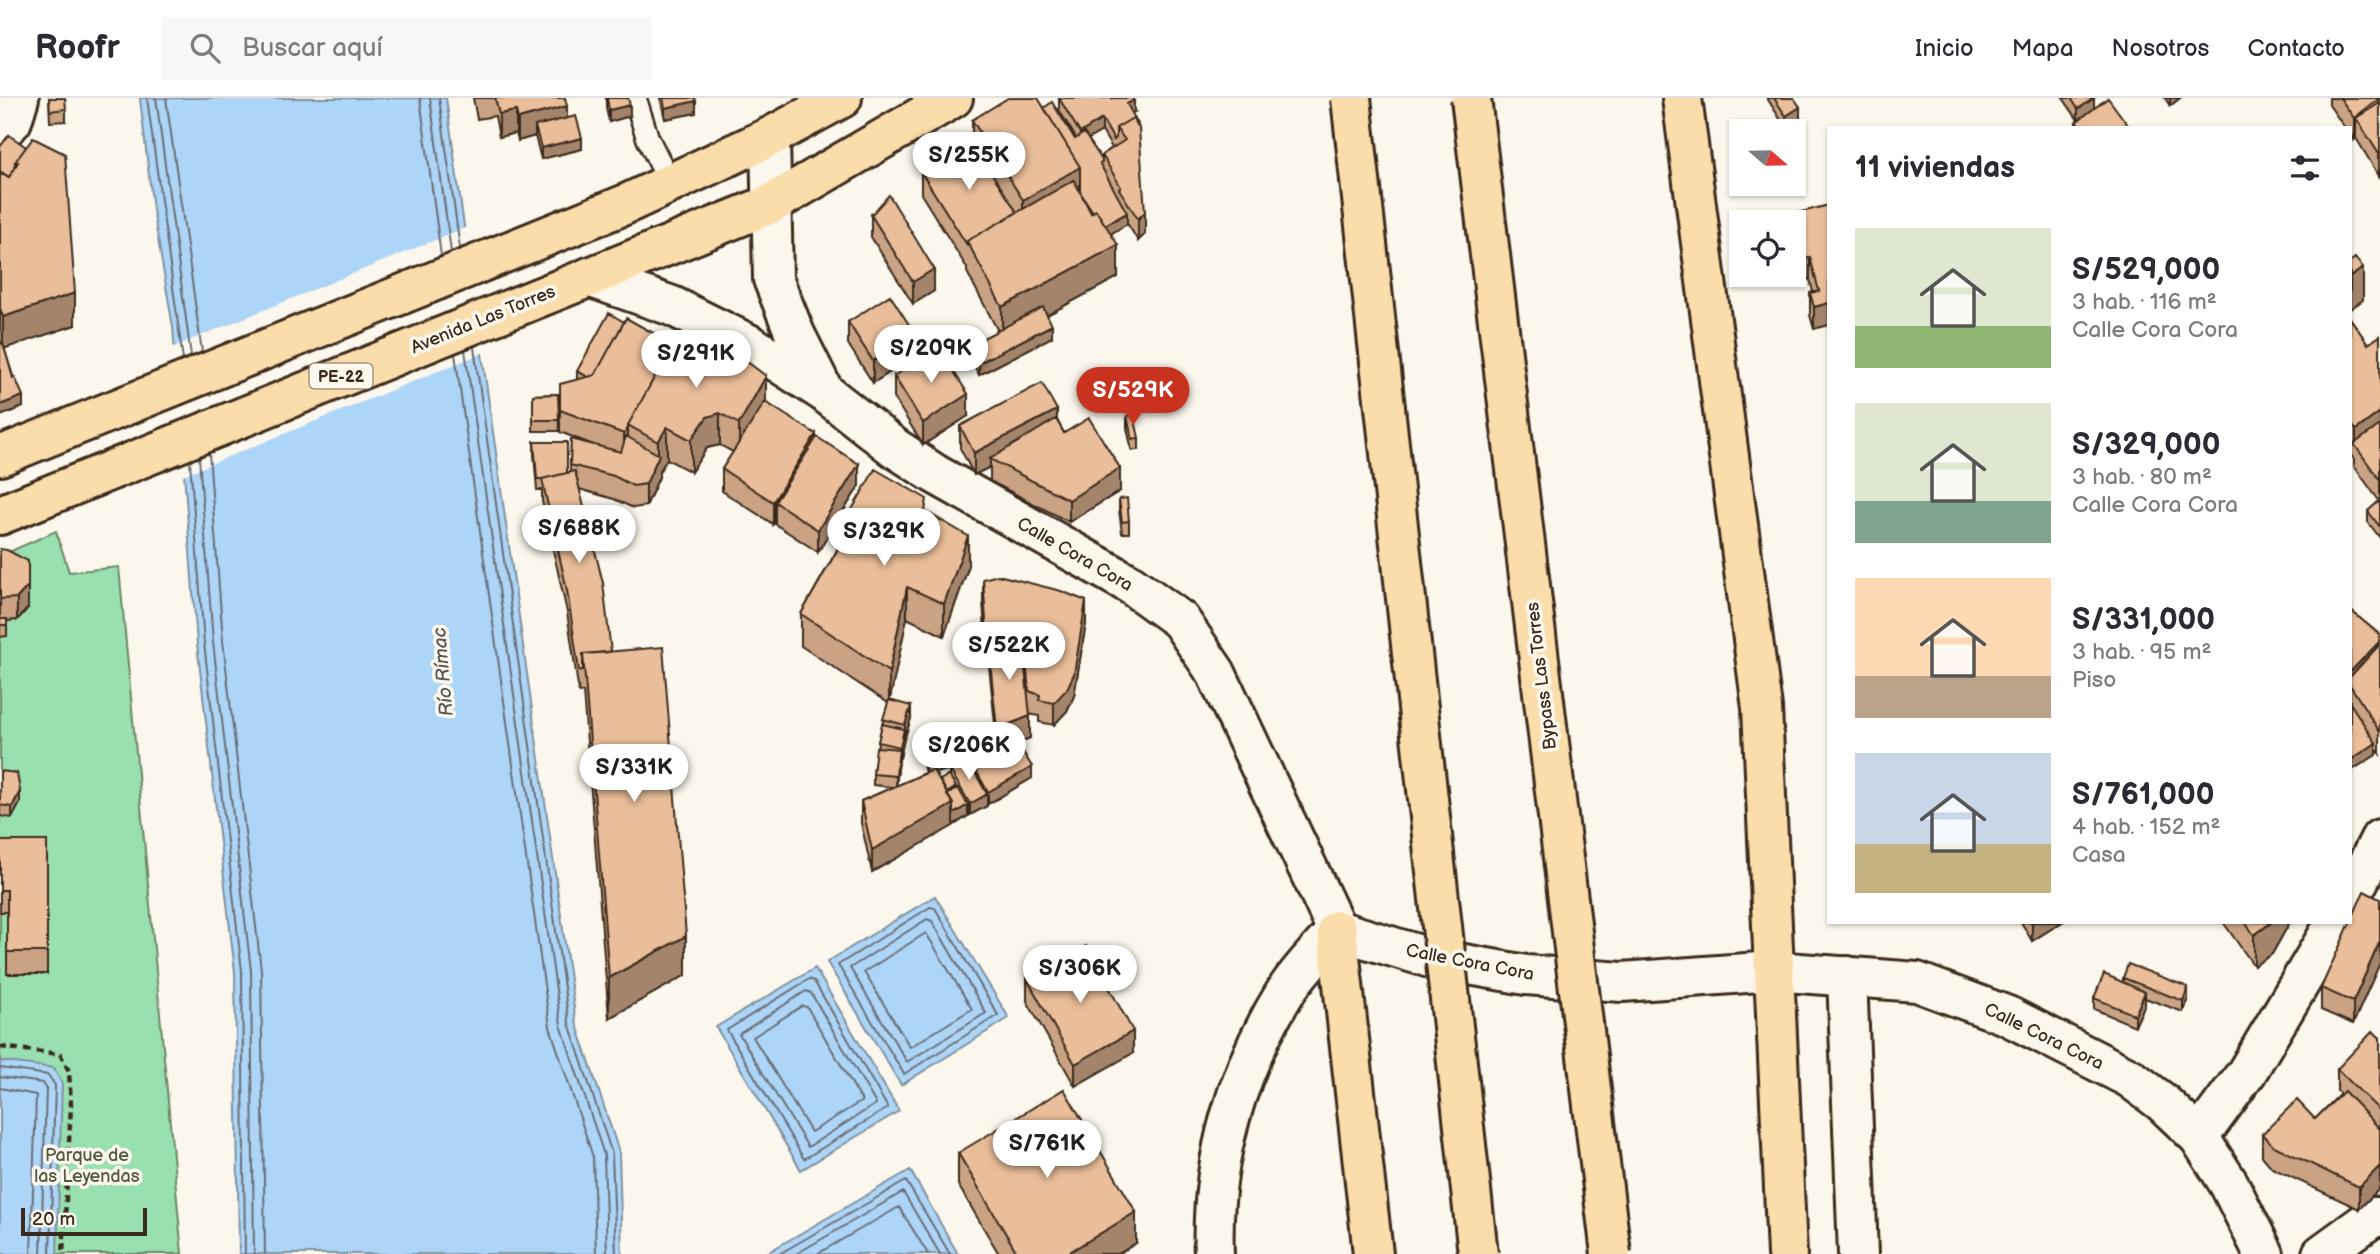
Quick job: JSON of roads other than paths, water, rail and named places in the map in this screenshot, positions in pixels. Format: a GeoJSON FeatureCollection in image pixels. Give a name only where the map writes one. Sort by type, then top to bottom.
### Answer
{"type":"FeatureCollection","features":[{"type":"Feature","properties":{"kind":"highway"},"geometry":{"type":"LineString","coordinates":[[0,456],[670,183],[770,137],[842,98]]}},
{"type":"Feature","properties":{"kind":"highway","name":"Avenida Las Torres"},"geometry":{"type":"LineString","coordinates":[[0,515],[771,204],[953,98]]}},
{"type":"Feature","properties":{"kind":"highway"},"geometry":{"type":"LineString","coordinates":[[1351,98],[1478,1254]]}},
{"type":"Feature","properties":{"kind":"highway","name":"Bypass Las Torres"},"geometry":{"type":"LineString","coordinates":[[1471,98],[1611,1254]]}},
{"type":"Feature","properties":{"kind":"highway"},"geometry":{"type":"LineString","coordinates":[[1682,98],[1762,708],[1787,1254]]}},
{"type":"Feature","properties":{"kind":"highway"},"geometry":{"type":"LineString","coordinates":[[1337,930],[1373,1254]]}},
{"type":"Feature","properties":{"kind":"street"},"geometry":{"type":"LineString","coordinates":[[0,133],[12,121],[19,98]]}},
{"type":"Feature","properties":{"kind":"street","name":"Calle Cora Cora"},"geometry":{"type":"LineString","coordinates":[[770,137],[773,279],[795,334],[824,392]]}},
{"type":"Feature","properties":{"kind":"street","name":"Calle Cora Cora"},"geometry":{"type":"LineString","coordinates":[[578,281],[695,317],[751,345],[824,392],[895,448],[935,474],[1130,584],[1180,620],[1216,673],[1337,930],[1430,958],[1526,975],[1622,982],[1773,971],[1917,982],[2008,1016],[2130,1078],[2162,1102],[2199,1136],[2229,1184],[2264,1254]]}},
{"type":"Feature","properties":{"kind":"street"},"geometry":{"type":"LineString","coordinates":[[2352,894],[2380,839]]}},
{"type":"Feature","properties":{"kind":"street"},"geometry":{"type":"LineString","coordinates":[[2199,1136],[2247,1072],[2335,924]]}},
{"type":"Feature","properties":{"kind":"street"},"geometry":{"type":"LineString","coordinates":[[1214,1254],[1212,1216],[1223,1133],[1266,1026],[1288,988],[1337,930]]}},
{"type":"Feature","properties":{"kind":"street"},"geometry":{"type":"LineString","coordinates":[[1847,976],[1858,1254]]}},
{"type":"Feature","properties":{"kind":"street"},"geometry":{"type":"LineString","coordinates":[[2322,1254],[2373,1217],[2380,1217]]}},
{"type":"Feature","properties":{"kind":"lane"},"geometry":{"type":"LineString","coordinates":[[635,98],[648,139],[670,183]]}},
{"type":"Feature","properties":{"kind":"lane"},"geometry":{"type":"LineString","coordinates":[[1687,137],[1698,98]]}},
{"type":"Feature","properties":{"kind":"water","name":"Río Rímac"},"geometry":{"type":"Polygon","coordinates":[[[140,98],[446,98],[576,1022],[619,1152],[622,1254],[239,1254],[235,972],[197,644],[173,327],[153,210],[140,98]]]}},
{"type":"Feature","properties":{"kind":"water"},"geometry":{"type":"Polygon","coordinates":[[[935,896],[1009,1018],[901,1085],[827,962],[935,896]]]}},
{"type":"Feature","properties":{"kind":"water"},"geometry":{"type":"Polygon","coordinates":[[[815,968],[899,1111],[801,1170],[716,1027],[815,968]]]}},
{"type":"Feature","properties":{"kind":"water"},"geometry":{"type":"Polygon","coordinates":[[[0,1061],[54,1068],[62,1084],[57,1254],[0,1254],[0,1061]]]}},
{"type":"Feature","properties":{"kind":"water"},"geometry":{"type":"Polygon","coordinates":[[[910,1170],[958,1254],[765,1254],[910,1170]]]}},
{"type":"Feature","properties":{"kind":"park label","name":"Parque de las Leyendas"},"geometry":{"type":"Point","coordinates":[87,1165]}}]}
